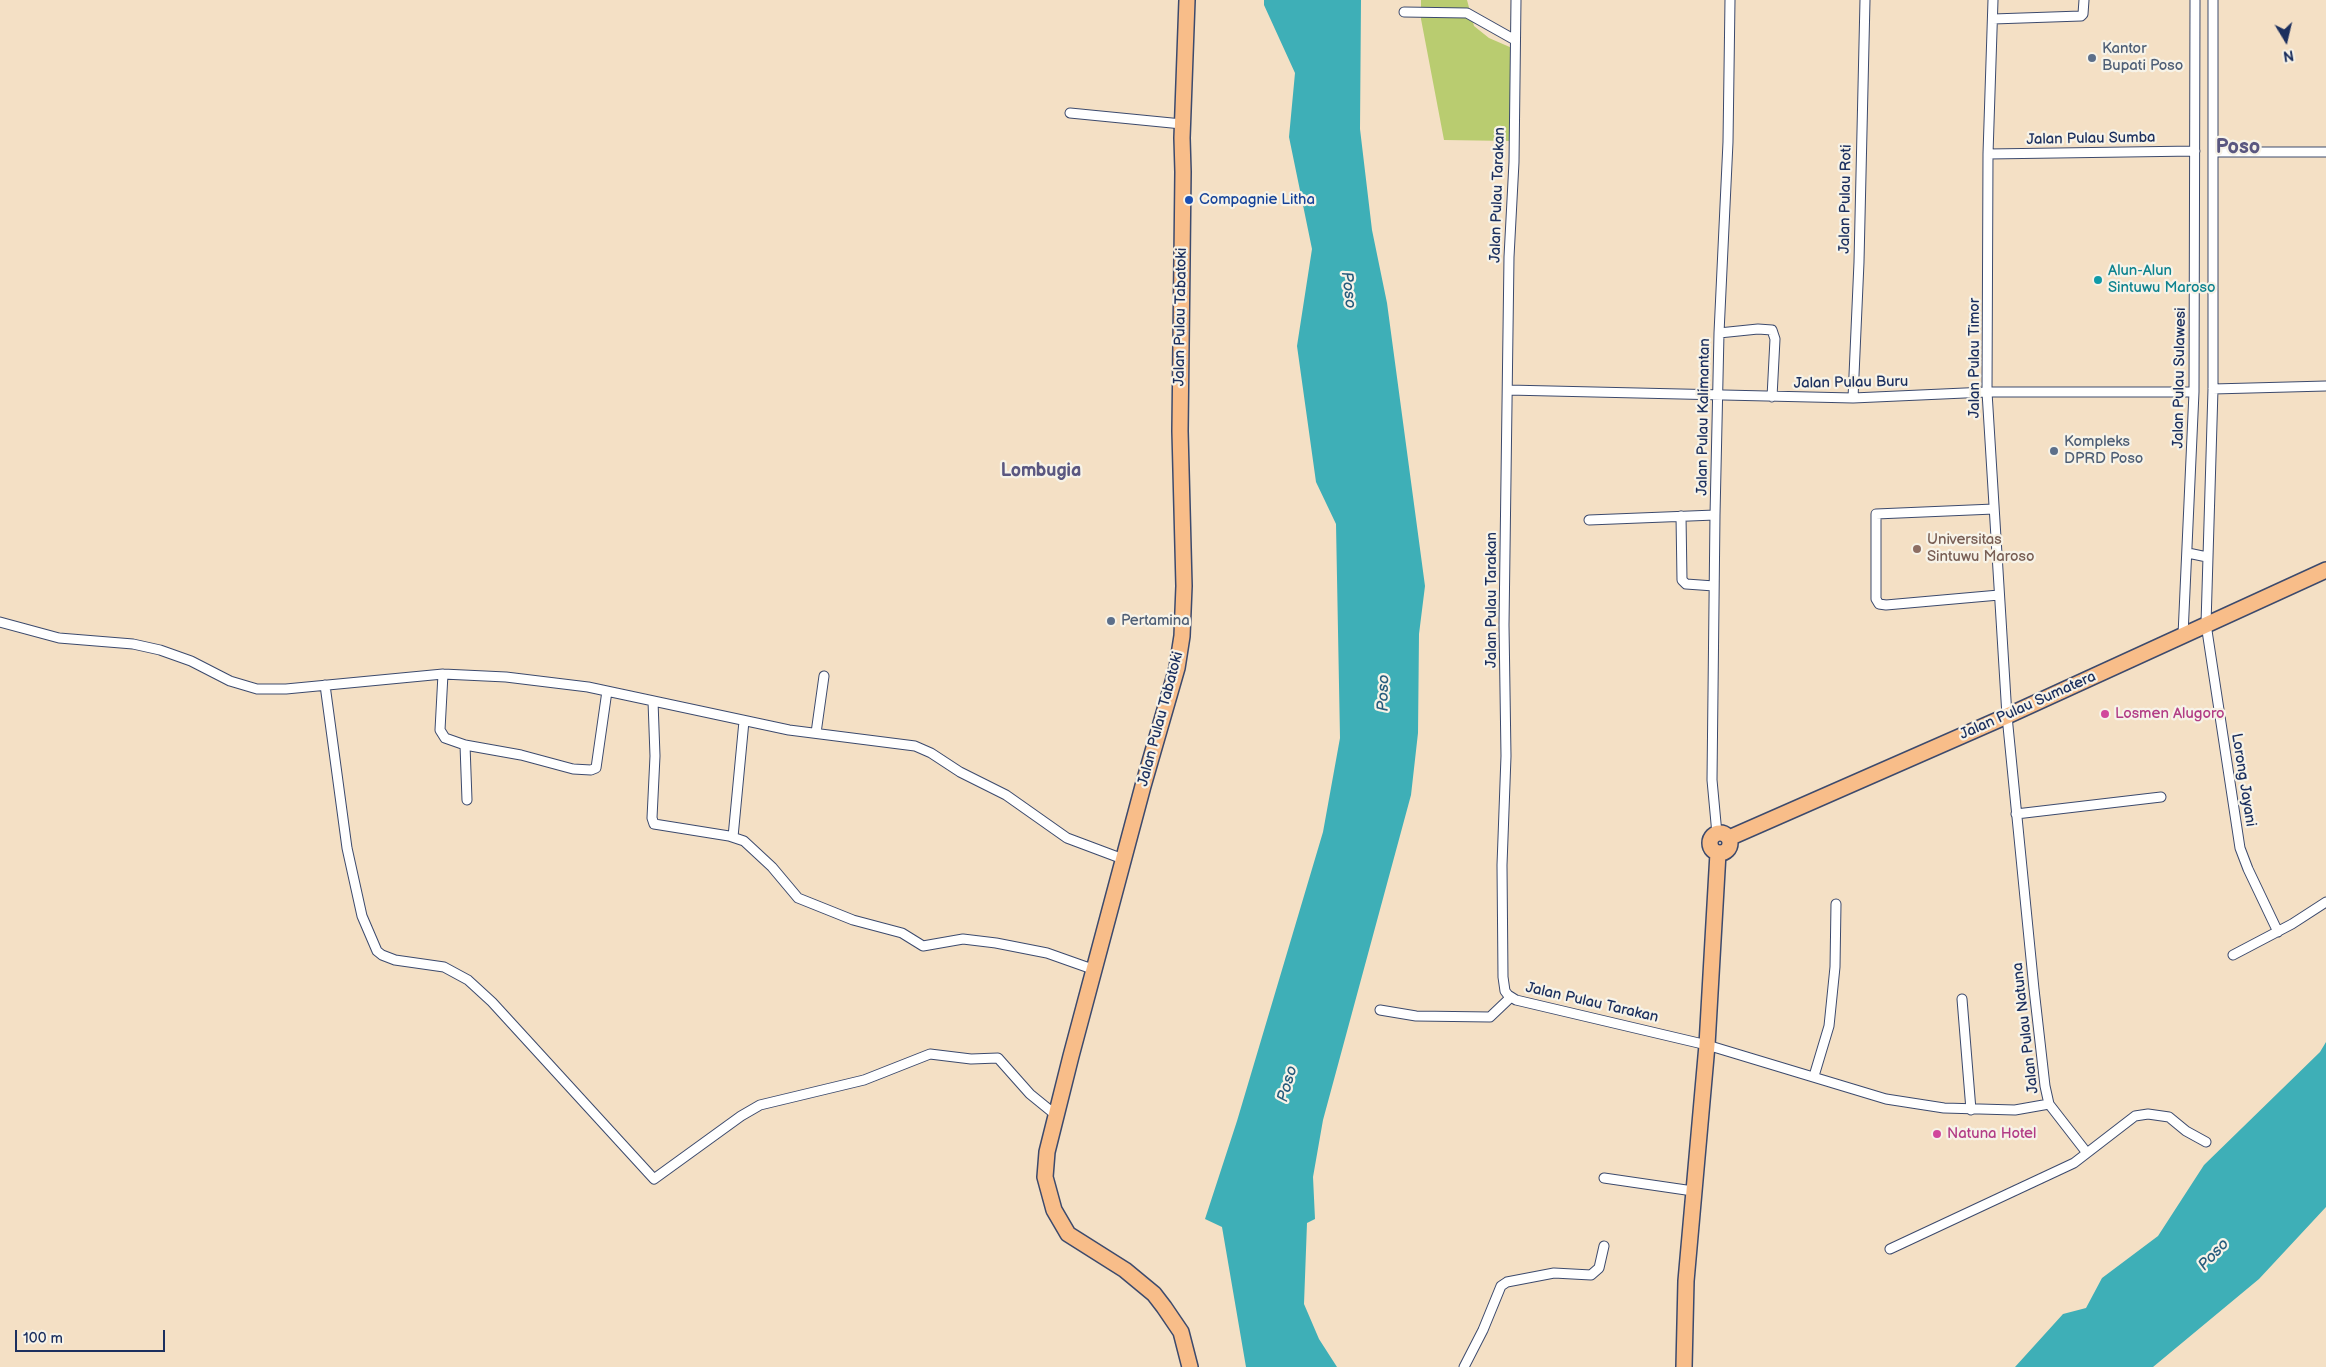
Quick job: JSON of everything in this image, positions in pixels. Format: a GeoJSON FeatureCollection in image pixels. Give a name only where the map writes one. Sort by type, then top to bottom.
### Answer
{"type":"FeatureCollection","features":[{"type":"Feature","properties":{"kind":"highway","name":"Jalan Pulau Tabatoki"},"geometry":{"type":"LineString","coordinates":[[1187,0],[1182,124],[1180,431],[1184,586],[1182,636],[1177,668],[1123,859],[1045,1169],[1047,1186],[1054,1210],[1068,1234],[1125,1270],[1154,1294],[1180,1332],[1190,1367]]}},
{"type":"Feature","properties":{"kind":"highway","name":"Jalan Pulau Sumatera"},"geometry":{"type":"LineString","coordinates":[[1723,836],[2007,716],[2326,570]]}},
{"type":"Feature","properties":{"kind":"highway"},"geometry":{"type":"LineString","coordinates":[[1684,1367],[1686,1281],[1706,1045],[1718,853],[1725,852],[1729,848],[1723,836]]}},
{"type":"Feature","properties":{"kind":"street","name":"Jalan Pulau Tarakan"},"geometry":{"type":"LineString","coordinates":[[1516,0],[1514,162],[1509,257],[1504,624],[1506,756],[1502,874],[1504,986],[1508,995],[1512,997],[1706,1045]]}},
{"type":"Feature","properties":{"kind":"street","name":"Jalan Pulau Kalimantan"},"geometry":{"type":"LineString","coordinates":[[1723,836],[1712,780],[1719,333],[1728,142],[1730,0]]}},
{"type":"Feature","properties":{"kind":"street","name":"Jalan Pulau Roti"},"geometry":{"type":"LineString","coordinates":[[1853,398],[1859,262],[1865,0]]}},
{"type":"Feature","properties":{"kind":"street","name":"Jalan Pulau Timor"},"geometry":{"type":"LineString","coordinates":[[1993,0],[1988,154],[1987,392],[2007,716]]}},
{"type":"Feature","properties":{"kind":"street"},"geometry":{"type":"LineString","coordinates":[[1993,19],[2081,16],[2083,14],[2084,0]]}},
{"type":"Feature","properties":{"kind":"street","name":"Jalan Pulau Sulawesi"},"geometry":{"type":"LineString","coordinates":[[2184,636],[2194,392],[2195,0]]}},
{"type":"Feature","properties":{"kind":"street"},"geometry":{"type":"LineString","coordinates":[[2206,624],[2214,390],[2213,0]]}},
{"type":"Feature","properties":{"kind":"street"},"geometry":{"type":"LineString","coordinates":[[1404,12],[1467,12],[1515,40]]}},
{"type":"Feature","properties":{"kind":"street"},"geometry":{"type":"LineString","coordinates":[[1070,113],[1182,124]]}},
{"type":"Feature","properties":{"kind":"street","name":"Jalan Pulau Sumba"},"geometry":{"type":"LineString","coordinates":[[1988,154],[2195,151]]}},
{"type":"Feature","properties":{"kind":"street"},"geometry":{"type":"LineString","coordinates":[[2214,152],[2326,152]]}},
{"type":"Feature","properties":{"kind":"street"},"geometry":{"type":"LineString","coordinates":[[2195,284],[2213,283]]}},
{"type":"Feature","properties":{"kind":"street"},"geometry":{"type":"LineString","coordinates":[[1719,333],[1758,329],[1772,330],[1774,339],[1772,397]]}},
{"type":"Feature","properties":{"kind":"street"},"geometry":{"type":"LineString","coordinates":[[2214,390],[2326,386]]}},
{"type":"Feature","properties":{"kind":"street","name":"Jalan Pulau Buru"},"geometry":{"type":"LineString","coordinates":[[1508,390],[1853,398],[1987,392],[2194,392]]}},
{"type":"Feature","properties":{"kind":"street"},"geometry":{"type":"LineString","coordinates":[[1994,509],[1876,514],[1876,599],[1879,604],[1886,605],[1999,595]]}},
{"type":"Feature","properties":{"kind":"street"},"geometry":{"type":"LineString","coordinates":[[1589,520],[1715,515]]}},
{"type":"Feature","properties":{"kind":"street"},"geometry":{"type":"LineString","coordinates":[[1681,516],[1682,580],[1686,584],[1714,586]]}},
{"type":"Feature","properties":{"kind":"street"},"geometry":{"type":"LineString","coordinates":[[2188,554],[2207,557]]}},
{"type":"Feature","properties":{"kind":"street"},"geometry":{"type":"LineString","coordinates":[[0,622],[59,638],[133,644],[160,650],[191,661],[230,681],[257,689],[270,690],[443,674],[506,677],[607,691],[744,721],[915,746],[925,749],[960,772],[1006,795],[1067,838],[1123,859]]}},
{"type":"Feature","properties":{"kind":"street","name":"Lorong Jayani"},"geometry":{"type":"LineString","coordinates":[[2206,624],[2240,848],[2278,932]]}},
{"type":"Feature","properties":{"kind":"street"},"geometry":{"type":"LineString","coordinates":[[443,674],[440,732],[446,739],[464,745],[521,754],[562,767],[592,770],[596,766],[607,691]]}},
{"type":"Feature","properties":{"kind":"street"},"geometry":{"type":"LineString","coordinates":[[816,733],[824,676]]}},
{"type":"Feature","properties":{"kind":"street"},"geometry":{"type":"LineString","coordinates":[[325,685],[347,848],[362,916],[377,951],[396,960],[444,967],[468,980],[492,1002],[654,1180],[740,1116],[760,1105],[864,1080],[930,1054],[971,1059],[998,1058],[1030,1094],[1057,1116]]}},
{"type":"Feature","properties":{"kind":"street"},"geometry":{"type":"LineString","coordinates":[[652,701],[655,756],[653,823],[733,837],[753,848],[772,867],[795,896],[830,912],[902,933],[923,946],[958,940],[974,940],[1047,953],[1095,970]]}},
{"type":"Feature","properties":{"kind":"street","name":"Jalan Pulau Natuna"},"geometry":{"type":"LineString","coordinates":[[1706,1045],[1886,1098],[1916,1105],[1971,1110],[2025,1110],[2050,1104],[2045,1086],[2007,716]]}},
{"type":"Feature","properties":{"kind":"street"},"geometry":{"type":"LineString","coordinates":[[733,837],[744,721]]}},
{"type":"Feature","properties":{"kind":"street"},"geometry":{"type":"LineString","coordinates":[[464,745],[467,800]]}},
{"type":"Feature","properties":{"kind":"street"},"geometry":{"type":"LineString","coordinates":[[2016,814],[2161,796]]}},
{"type":"Feature","properties":{"kind":"street"},"geometry":{"type":"LineString","coordinates":[[2234,955],[2278,932],[2326,902]]}},
{"type":"Feature","properties":{"kind":"street"},"geometry":{"type":"LineString","coordinates":[[1814,1076],[1828,1026],[1835,966],[1836,904]]}},
{"type":"Feature","properties":{"kind":"street"},"geometry":{"type":"LineString","coordinates":[[1380,1010],[1416,1016],[1490,1017],[1512,997]]}},
{"type":"Feature","properties":{"kind":"street"},"geometry":{"type":"LineString","coordinates":[[1962,999],[1971,1110]]}},
{"type":"Feature","properties":{"kind":"street"},"geometry":{"type":"LineString","coordinates":[[2050,1104],[2087,1153]]}},
{"type":"Feature","properties":{"kind":"street"},"geometry":{"type":"LineString","coordinates":[[1890,1249],[2068,1166],[2124,1123],[2139,1115],[2169,1117],[2186,1131],[2206,1142]]}},
{"type":"Feature","properties":{"kind":"street"},"geometry":{"type":"LineString","coordinates":[[1604,1178],[1693,1191]]}},
{"type":"Feature","properties":{"kind":"street"},"geometry":{"type":"LineString","coordinates":[[1464,1367],[1484,1330],[1501,1286],[1507,1282],[1554,1274],[1591,1275],[1599,1268],[1604,1246]]}},
{"type":"Feature","properties":{"kind":"green space"},"geometry":{"type":"Polygon","coordinates":[[[1421,0],[1467,0],[1474,26],[1489,38],[1512,48],[1511,141],[1444,140],[1421,19],[1421,0]]]}},
{"type":"Feature","properties":{"kind":"water"},"geometry":{"type":"Polygon","coordinates":[[[1264,0],[1361,0],[1360,129],[1372,230],[1387,303],[1425,586],[1419,634],[1418,733],[1411,795],[1323,1120],[1313,1177],[1315,1219],[1307,1223],[1304,1304],[1319,1339],[1337,1367],[1246,1367],[1222,1227],[1205,1219],[1237,1121],[1323,832],[1340,738],[1336,524],[1316,482],[1297,346],[1312,249],[1289,137],[1295,73],[1264,5],[1264,0]]]}},
{"type":"Feature","properties":{"kind":"water"},"geometry":{"type":"Polygon","coordinates":[[[2326,1042],[2326,1207],[2259,1279],[2153,1367],[2015,1367],[2063,1314],[2086,1308],[2102,1278],[2158,1236],[2204,1165],[2320,1052],[2326,1042]]]}},
{"type":"Feature","properties":{"kind":"place","name":"Kantor Bupati Poso"},"geometry":{"type":"Point","coordinates":[2092,58]}},
{"type":"Feature","properties":{"kind":"place","name":"Compagnie Litha"},"geometry":{"type":"Point","coordinates":[1189,200]}},
{"type":"Feature","properties":{"kind":"place","name":"Alun-Alun Sintuwu Maroso"},"geometry":{"type":"Point","coordinates":[2098,280]}},
{"type":"Feature","properties":{"kind":"place","name":"Kompleks DPRD Poso"},"geometry":{"type":"Point","coordinates":[2054,451]}},
{"type":"Feature","properties":{"kind":"place","name":"Universitas Sintuwu Maroso"},"geometry":{"type":"Point","coordinates":[1917,549]}},
{"type":"Feature","properties":{"kind":"place","name":"Pertamina"},"geometry":{"type":"Point","coordinates":[1111,621]}},
{"type":"Feature","properties":{"kind":"place","name":"Losmen Alugoro"},"geometry":{"type":"Point","coordinates":[2105,714]}},
{"type":"Feature","properties":{"kind":"place","name":"Natuna Hotel"},"geometry":{"type":"Point","coordinates":[1937,1134]}},
{"type":"Feature","properties":{"kind":"district","name":"Poso"},"geometry":{"type":"Point","coordinates":[2238,148]}},
{"type":"Feature","properties":{"kind":"district","name":"Lombugia"},"geometry":{"type":"Point","coordinates":[1041,471]}}]}
